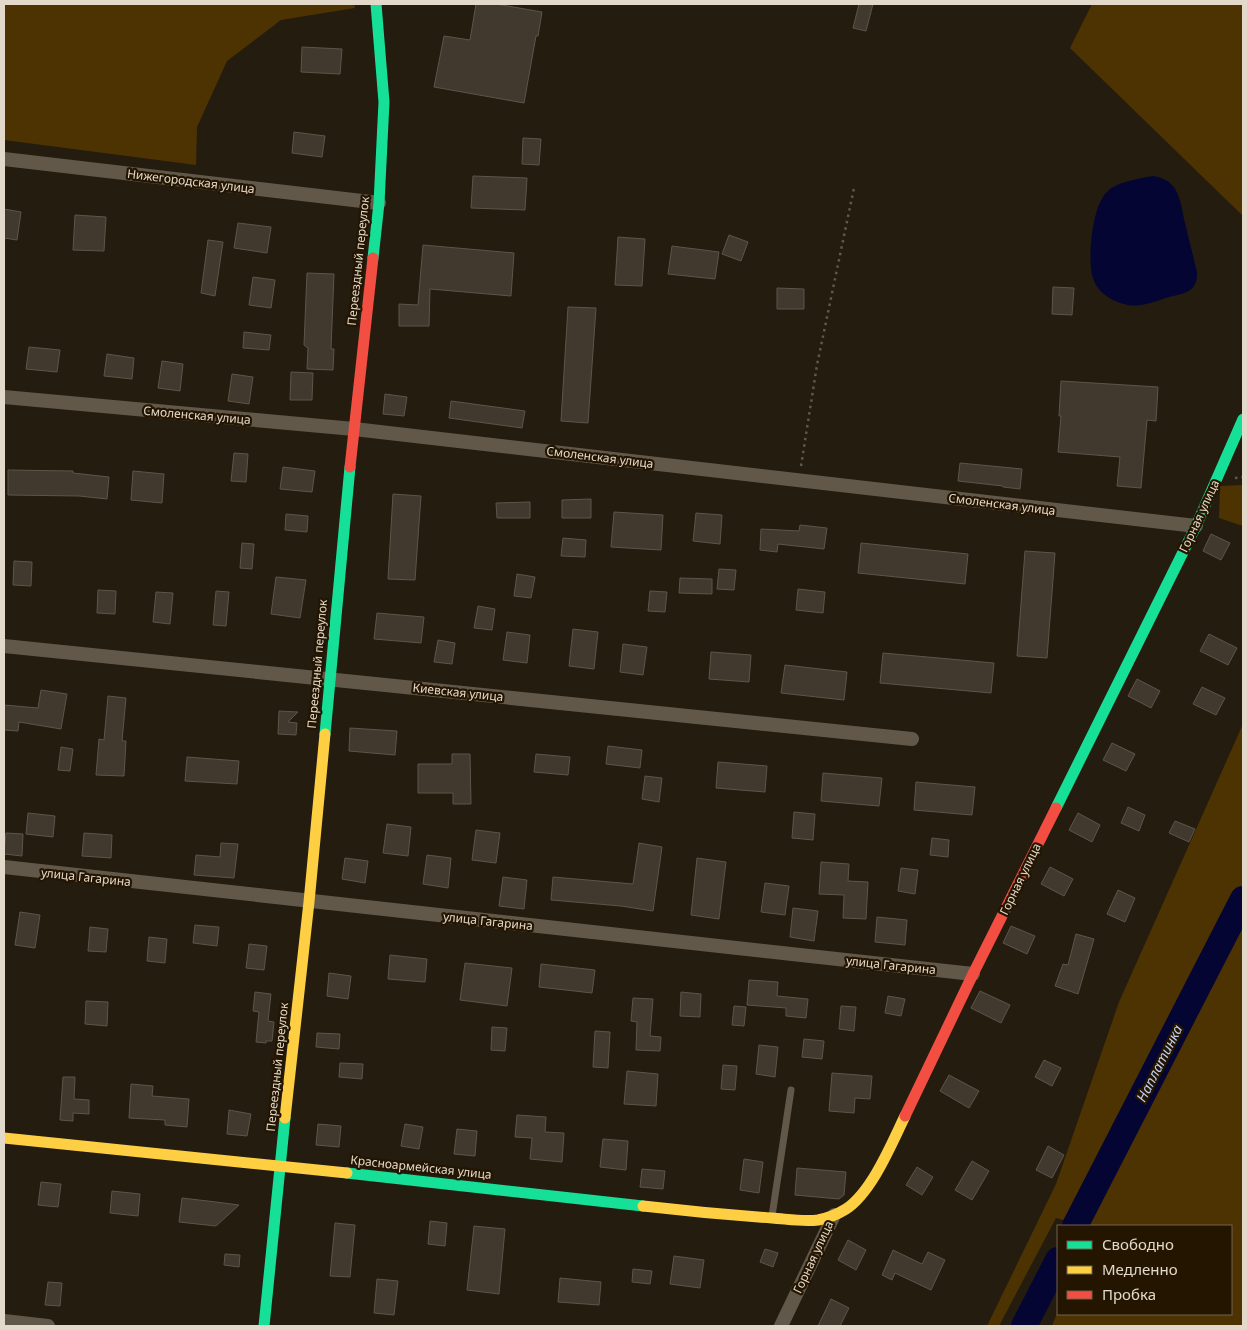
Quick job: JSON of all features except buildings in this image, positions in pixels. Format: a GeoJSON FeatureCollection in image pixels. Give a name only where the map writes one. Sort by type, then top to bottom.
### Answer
{"type":"FeatureCollection","features":[{"type":"Feature","properties":{"kind":"street","name":"Переездный переулок"},"geometry":{"type":"LineString","coordinates":[[264,1326],[309,902],[354,428],[379,203],[384,102],[376,4]]}},
{"type":"Feature","properties":{"kind":"street","name":"Нижегородская улица"},"geometry":{"type":"LineString","coordinates":[[4,159],[379,203]]}},
{"type":"Feature","properties":{"kind":"street","name":"Смоленская улица"},"geometry":{"type":"LineString","coordinates":[[4,397],[354,428],[1196,526]]}},
{"type":"Feature","properties":{"kind":"street","name":"Горная улица"},"geometry":{"type":"LineString","coordinates":[[781,1326],[834,1215],[858,1198],[887,1154],[973,974],[1196,526],[1243,420]]}},
{"type":"Feature","properties":{"kind":"street","name":"Киевская улица"},"geometry":{"type":"LineString","coordinates":[[4,646],[912,739]]}},
{"type":"Feature","properties":{"kind":"street","name":"улица Гагарина"},"geometry":{"type":"LineString","coordinates":[[4,867],[973,974]]}},
{"type":"Feature","properties":{"kind":"street","name":"Красноармейская улица"},"geometry":{"type":"LineString","coordinates":[[4,1138],[280,1165],[722,1215],[817,1220],[834,1215]]}},
{"type":"Feature","properties":{"kind":"street"},"geometry":{"type":"LineString","coordinates":[[4,1321],[48,1326]]}},
{"type":"Feature","properties":{"kind":"lane"},"geometry":{"type":"LineString","coordinates":[[772,1219],[791,1090]]}},
{"type":"Feature","properties":{"kind":"path"},"geometry":{"type":"LineString","coordinates":[[799,480],[817,365],[854,188]]}},
{"type":"Feature","properties":{"kind":"shaded area"},"geometry":{"type":"Polygon","coordinates":[[[4,4],[354,4],[355,8],[281,20],[227,61],[197,127],[196,165],[4,140],[4,4]]]}},
{"type":"Feature","properties":{"kind":"shaded area"},"geometry":{"type":"Polygon","coordinates":[[[1092,4],[1243,4],[1243,216],[1070,48],[1092,4]]]}},
{"type":"Feature","properties":{"kind":"shaded area"},"geometry":{"type":"Polygon","coordinates":[[[1153,176],[1169,182],[1178,194],[1197,272],[1196,283],[1191,290],[1183,294],[1143,305],[1124,304],[1103,294],[1093,278],[1091,249],[1093,226],[1099,204],[1109,190],[1130,181],[1153,176]]]}},
{"type":"Feature","properties":{"kind":"shaded area"},"geometry":{"type":"Polygon","coordinates":[[[1243,485],[1243,526],[1219,518],[1220,486],[1243,485]]]}},
{"type":"Feature","properties":{"kind":"shaded area"},"geometry":{"type":"Polygon","coordinates":[[[1243,724],[1243,1326],[1052,1326],[1057,1314],[1232,1315],[1232,1225],[1081,1225],[1056,1218],[999,1326],[987,1326],[1056,1184],[1119,1002],[1243,724]]]}},
{"type":"Feature","properties":{"kind":"waterway","name":"Наплатинка"},"geometry":{"type":"LineString","coordinates":[[1076,1225],[1243,899]]}},
{"type":"Feature","properties":{"kind":"waterway","name":"Наплатинка"},"geometry":{"type":"LineString","coordinates":[[1024,1326],[1057,1262]]}},
{"type":"Feature","properties":{"kind":"traffic: fast"},"geometry":{"type":"LineString","coordinates":[[373,258],[379,203],[384,102],[376,4]]}},
{"type":"Feature","properties":{"kind":"traffic: fast"},"geometry":{"type":"LineString","coordinates":[[1056,808],[1196,526],[1243,419]]}},
{"type":"Feature","properties":{"kind":"traffic: fast"},"geometry":{"type":"LineString","coordinates":[[325,734],[350,467]]}},
{"type":"Feature","properties":{"kind":"traffic: fast"},"geometry":{"type":"LineString","coordinates":[[264,1326],[285,1118]]}},
{"type":"Feature","properties":{"kind":"traffic: fast"},"geometry":{"type":"LineString","coordinates":[[347,1173],[643,1206]]}},
{"type":"Feature","properties":{"kind":"traffic: slow"},"geometry":{"type":"LineString","coordinates":[[285,1118],[325,734]]}},
{"type":"Feature","properties":{"kind":"traffic: slow"},"geometry":{"type":"LineString","coordinates":[[643,1206],[801,1221],[829,1217],[846,1209],[864,1191],[873,1179],[905,1116]]}},
{"type":"Feature","properties":{"kind":"traffic: slow"},"geometry":{"type":"LineString","coordinates":[[4,1138],[347,1173]]}},
{"type":"Feature","properties":{"kind":"traffic: jam"},"geometry":{"type":"LineString","coordinates":[[350,467],[373,258]]}},
{"type":"Feature","properties":{"kind":"traffic: jam"},"geometry":{"type":"LineString","coordinates":[[905,1116],[1056,808]]}}]}
